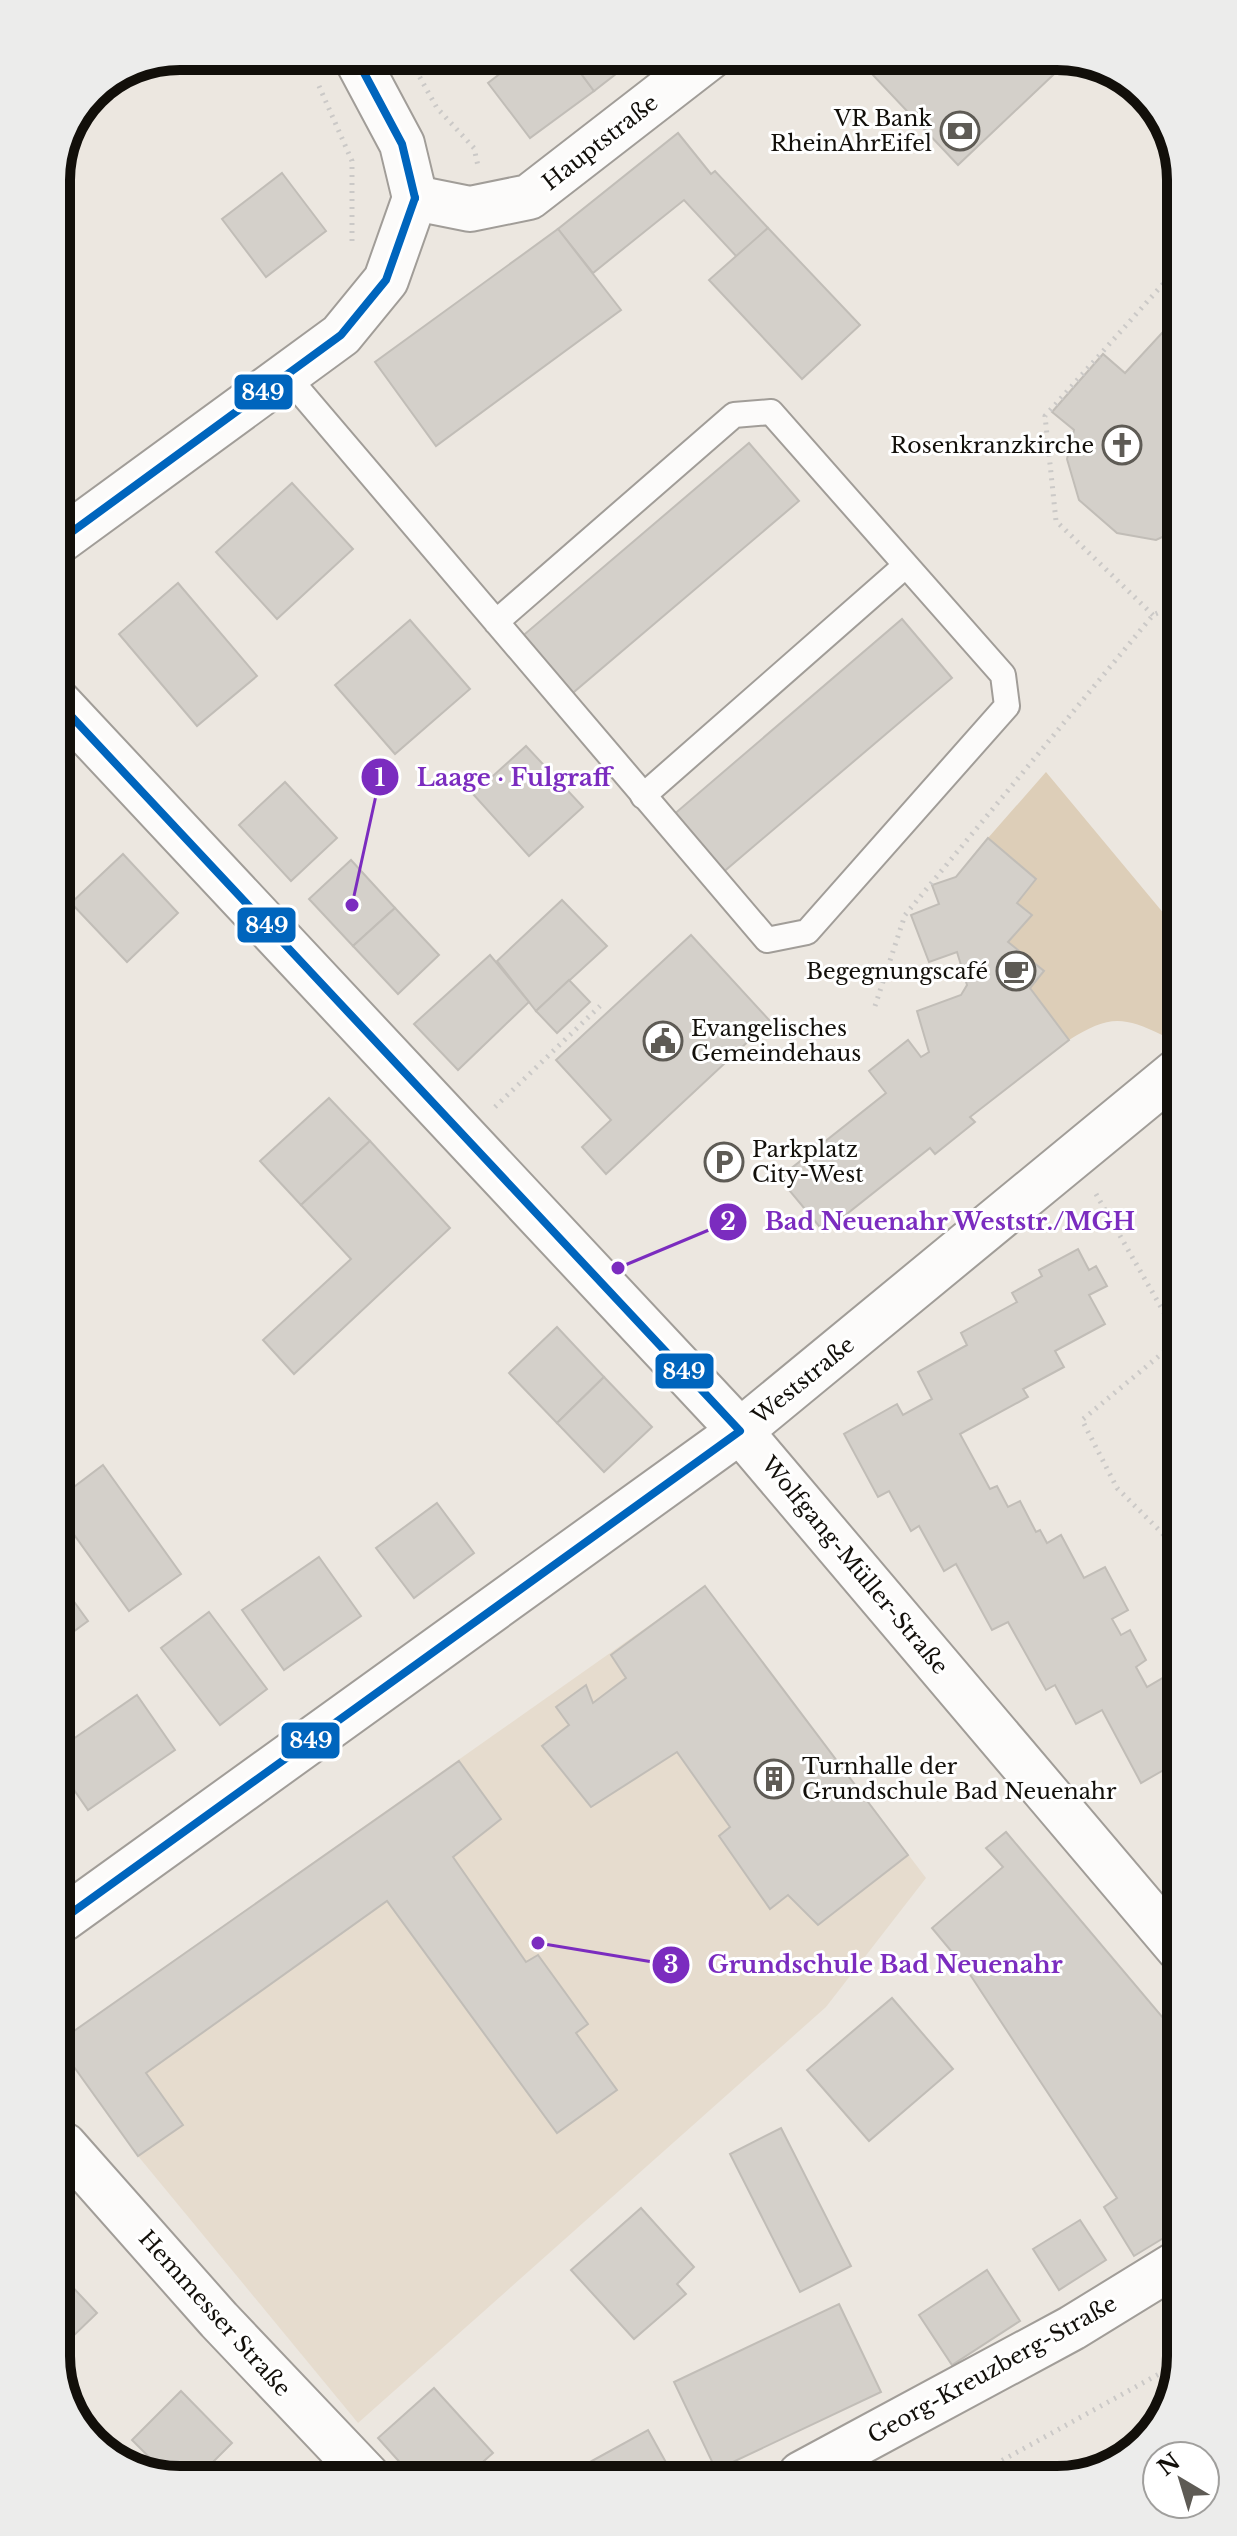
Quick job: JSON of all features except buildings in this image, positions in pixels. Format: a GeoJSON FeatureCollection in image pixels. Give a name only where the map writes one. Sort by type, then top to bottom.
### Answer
{"type":"FeatureCollection","features":[{"type":"Feature","properties":{"kind":"street"},"geometry":{"type":"LineString","coordinates":[[70,533],[341,335],[386,280],[415,198],[402,144],[362,70]]}},
{"type":"Feature","properties":{"kind":"street","name":"Hauptstraße"},"geometry":{"type":"LineString","coordinates":[[415,198],[470,209],[529,197],[693,70]]}},
{"type":"Feature","properties":{"kind":"street","name":"Wolfgang-Müller-Straße"},"geometry":{"type":"LineString","coordinates":[[70,715],[740,1431],[1167,1917]]}},
{"type":"Feature","properties":{"kind":"street","name":"Weststraße"},"geometry":{"type":"LineString","coordinates":[[70,1914],[740,1431],[1167,1079]]}},
{"type":"Feature","properties":{"kind":"street","name":"Hemmesser Straße"},"geometry":{"type":"LineString","coordinates":[[70,2152],[219,2320],[358,2466]]}},
{"type":"Feature","properties":{"kind":"street","name":"Georg-Kreuzberg-Straße"},"geometry":{"type":"LineString","coordinates":[[816,2466],[1072,2328],[1167,2270]]}},
{"type":"Feature","properties":{"kind":"lane"},"geometry":{"type":"LineString","coordinates":[[286,375],[643,796],[767,940],[807,932],[1007,706],[1003,675],[771,412],[734,415],[496,622]]}},
{"type":"Feature","properties":{"kind":"lane"},"geometry":{"type":"LineString","coordinates":[[643,796],[905,566]]}},
{"type":"Feature","properties":{"kind":"path"},"geometry":{"type":"LineString","coordinates":[[311,70],[352,161],[355,207],[352,250]]}},
{"type":"Feature","properties":{"kind":"path"},"geometry":{"type":"LineString","coordinates":[[416,70],[437,108],[474,148],[487,206]]}},
{"type":"Feature","properties":{"kind":"path"},"geometry":{"type":"LineString","coordinates":[[1153,615],[1056,521],[1045,416],[1167,280]]}},
{"type":"Feature","properties":{"kind":"path"},"geometry":{"type":"LineString","coordinates":[[875,1006],[905,915],[1153,615],[1167,609]]}},
{"type":"Feature","properties":{"kind":"path"},"geometry":{"type":"LineString","coordinates":[[465,1135],[600,1006]]}},
{"type":"Feature","properties":{"kind":"path"},"geometry":{"type":"LineString","coordinates":[[1075,1155],[1167,1320]]}},
{"type":"Feature","properties":{"kind":"path"},"geometry":{"type":"LineString","coordinates":[[1167,1347],[1082,1420],[1117,1488],[1167,1538]]}},
{"type":"Feature","properties":{"kind":"path"},"geometry":{"type":"LineString","coordinates":[[992,2466],[1166,2370]]}},
{"type":"Feature","properties":{"kind":"shaded area"},"geometry":{"type":"Polygon","coordinates":[[[1046,772],[1167,917],[1167,1030],[1162,1035],[1136,1024],[1115,1021],[1094,1026],[1069,1040],[1030,988],[1008,942],[1031,915],[1017,903],[1036,879],[988,838],[1046,772]]]}},
{"type":"Feature","properties":{"kind":"shaded area"},"geometry":{"type":"Polygon","coordinates":[[[705,1586],[926,1878],[826,2007],[358,2423],[138,2156],[70,2061],[70,2034],[705,1586]]]}},
{"type":"Feature","properties":{"kind":"transit line","name":"849"},"geometry":{"type":"LineString","coordinates":[[362,70],[402,144],[415,198]]}},
{"type":"Feature","properties":{"kind":"transit line","name":"849"},"geometry":{"type":"LineString","coordinates":[[70,533],[341,335],[386,280],[415,198]]}},
{"type":"Feature","properties":{"kind":"transit line","name":"849"},"geometry":{"type":"LineString","coordinates":[[70,715],[740,1431],[70,1914]]}},
{"type":"Feature","properties":{"kind":"place","name":"VR Bank RheinAhrEifel"},"geometry":{"type":"Point","coordinates":[960,131]}},
{"type":"Feature","properties":{"kind":"place","name":"Rosenkranzkirche"},"geometry":{"type":"Point","coordinates":[1122,445]}},
{"type":"Feature","properties":{"kind":"place","name":"Laage · Fulgraff"},"geometry":{"type":"Point","coordinates":[352,905]}},
{"type":"Feature","properties":{"kind":"place","name":"Begegnungscafé"},"geometry":{"type":"Point","coordinates":[1016,971]}},
{"type":"Feature","properties":{"kind":"place","name":"Evangelisches Gemeindehaus"},"geometry":{"type":"Point","coordinates":[663,1041]}},
{"type":"Feature","properties":{"kind":"place","name":"Parkplatz City-West"},"geometry":{"type":"Point","coordinates":[724,1162]}},
{"type":"Feature","properties":{"kind":"place","name":"Bad Neuenahr Weststr./MGH"},"geometry":{"type":"Point","coordinates":[618,1268]}},
{"type":"Feature","properties":{"kind":"place","name":"Turnhalle der Grundschule Bad Neuenahr"},"geometry":{"type":"Point","coordinates":[774,1779]}},
{"type":"Feature","properties":{"kind":"place","name":"Grundschule Bad Neuenahr"},"geometry":{"type":"Point","coordinates":[538,1943]}}]}
